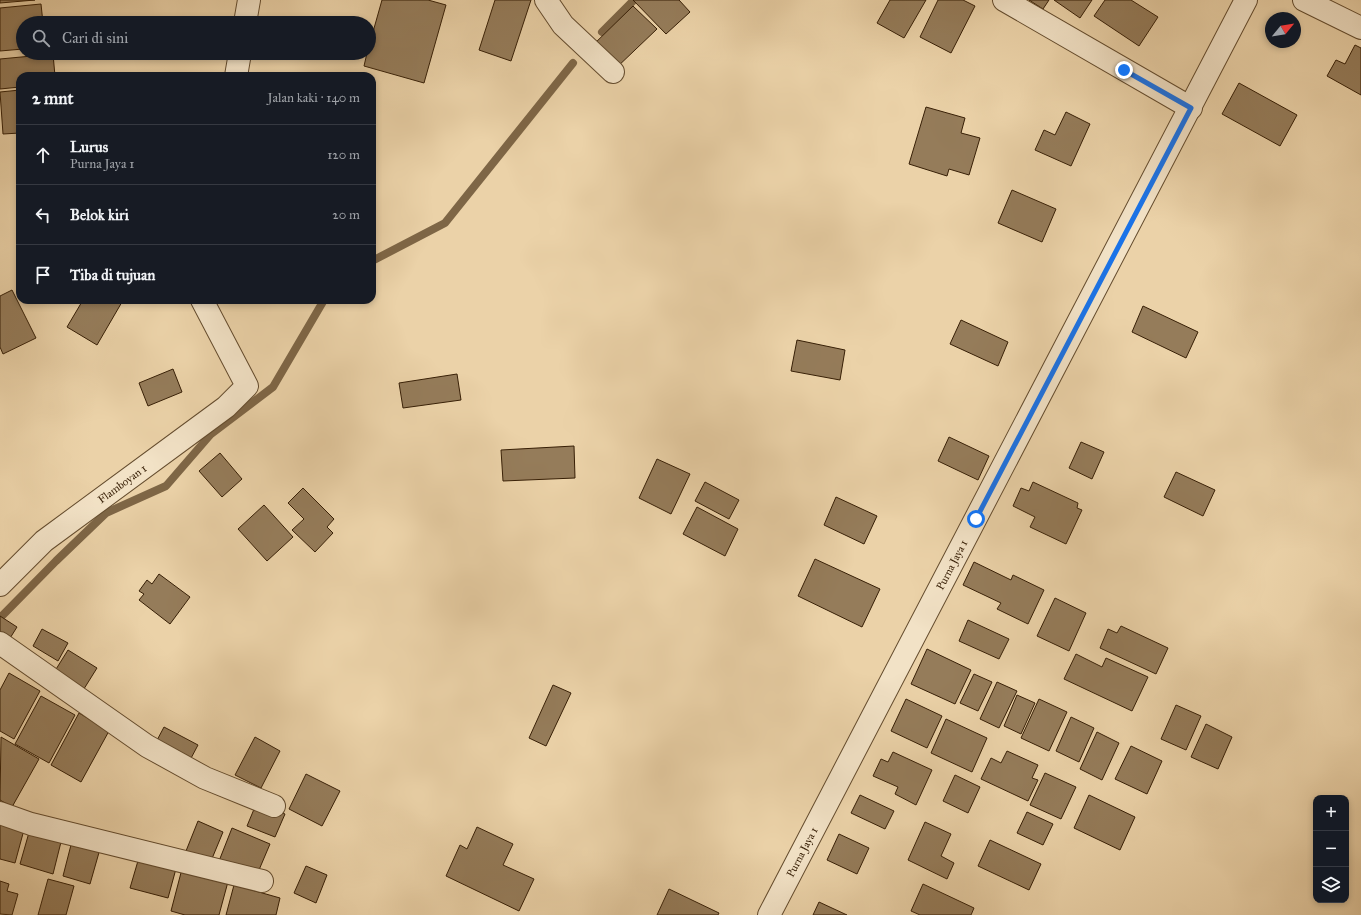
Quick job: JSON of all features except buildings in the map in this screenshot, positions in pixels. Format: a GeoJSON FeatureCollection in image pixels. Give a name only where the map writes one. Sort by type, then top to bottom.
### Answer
{"type":"FeatureCollection","features":[{"type":"Feature","properties":{"kind":"street"},"geometry":{"type":"LineString","coordinates":[[246,16],[249,0]]}},
{"type":"Feature","properties":{"kind":"street"},"geometry":{"type":"LineString","coordinates":[[546,0],[563,25],[612,72]]}},
{"type":"Feature","properties":{"kind":"street"},"geometry":{"type":"LineString","coordinates":[[1004,0],[1191,108]]}},
{"type":"Feature","properties":{"kind":"street","name":"Purna Jaya 1"},"geometry":{"type":"LineString","coordinates":[[769,915],[1246,0]]}},
{"type":"Feature","properties":{"kind":"street"},"geometry":{"type":"LineString","coordinates":[[1304,0],[1361,28]]}},
{"type":"Feature","properties":{"kind":"street"},"geometry":{"type":"LineString","coordinates":[[237,72],[239,60]]}},
{"type":"Feature","properties":{"kind":"street","name":"Flamboyan 1"},"geometry":{"type":"LineString","coordinates":[[0,585],[44,541],[226,407],[247,386],[204,304]]}},
{"type":"Feature","properties":{"kind":"street"},"geometry":{"type":"LineString","coordinates":[[0,643],[147,746],[205,778],[274,806]]}},
{"type":"Feature","properties":{"kind":"street"},"geometry":{"type":"LineString","coordinates":[[0,813],[31,824],[262,881]]}},
{"type":"Feature","properties":{"kind":"waterway"},"geometry":{"type":"LineString","coordinates":[[602,32],[634,0]]}},
{"type":"Feature","properties":{"kind":"waterway"},"geometry":{"type":"LineString","coordinates":[[376,259],[445,223],[573,63]]}},
{"type":"Feature","properties":{"kind":"waterway"},"geometry":{"type":"LineString","coordinates":[[0,618],[106,513],[166,486],[211,434],[273,387],[322,304]]}},
{"type":"Feature","properties":{"kind":"route"},"geometry":{"type":"LineString","coordinates":[[976,519],[1191,108],[1124,70]]}}]}
